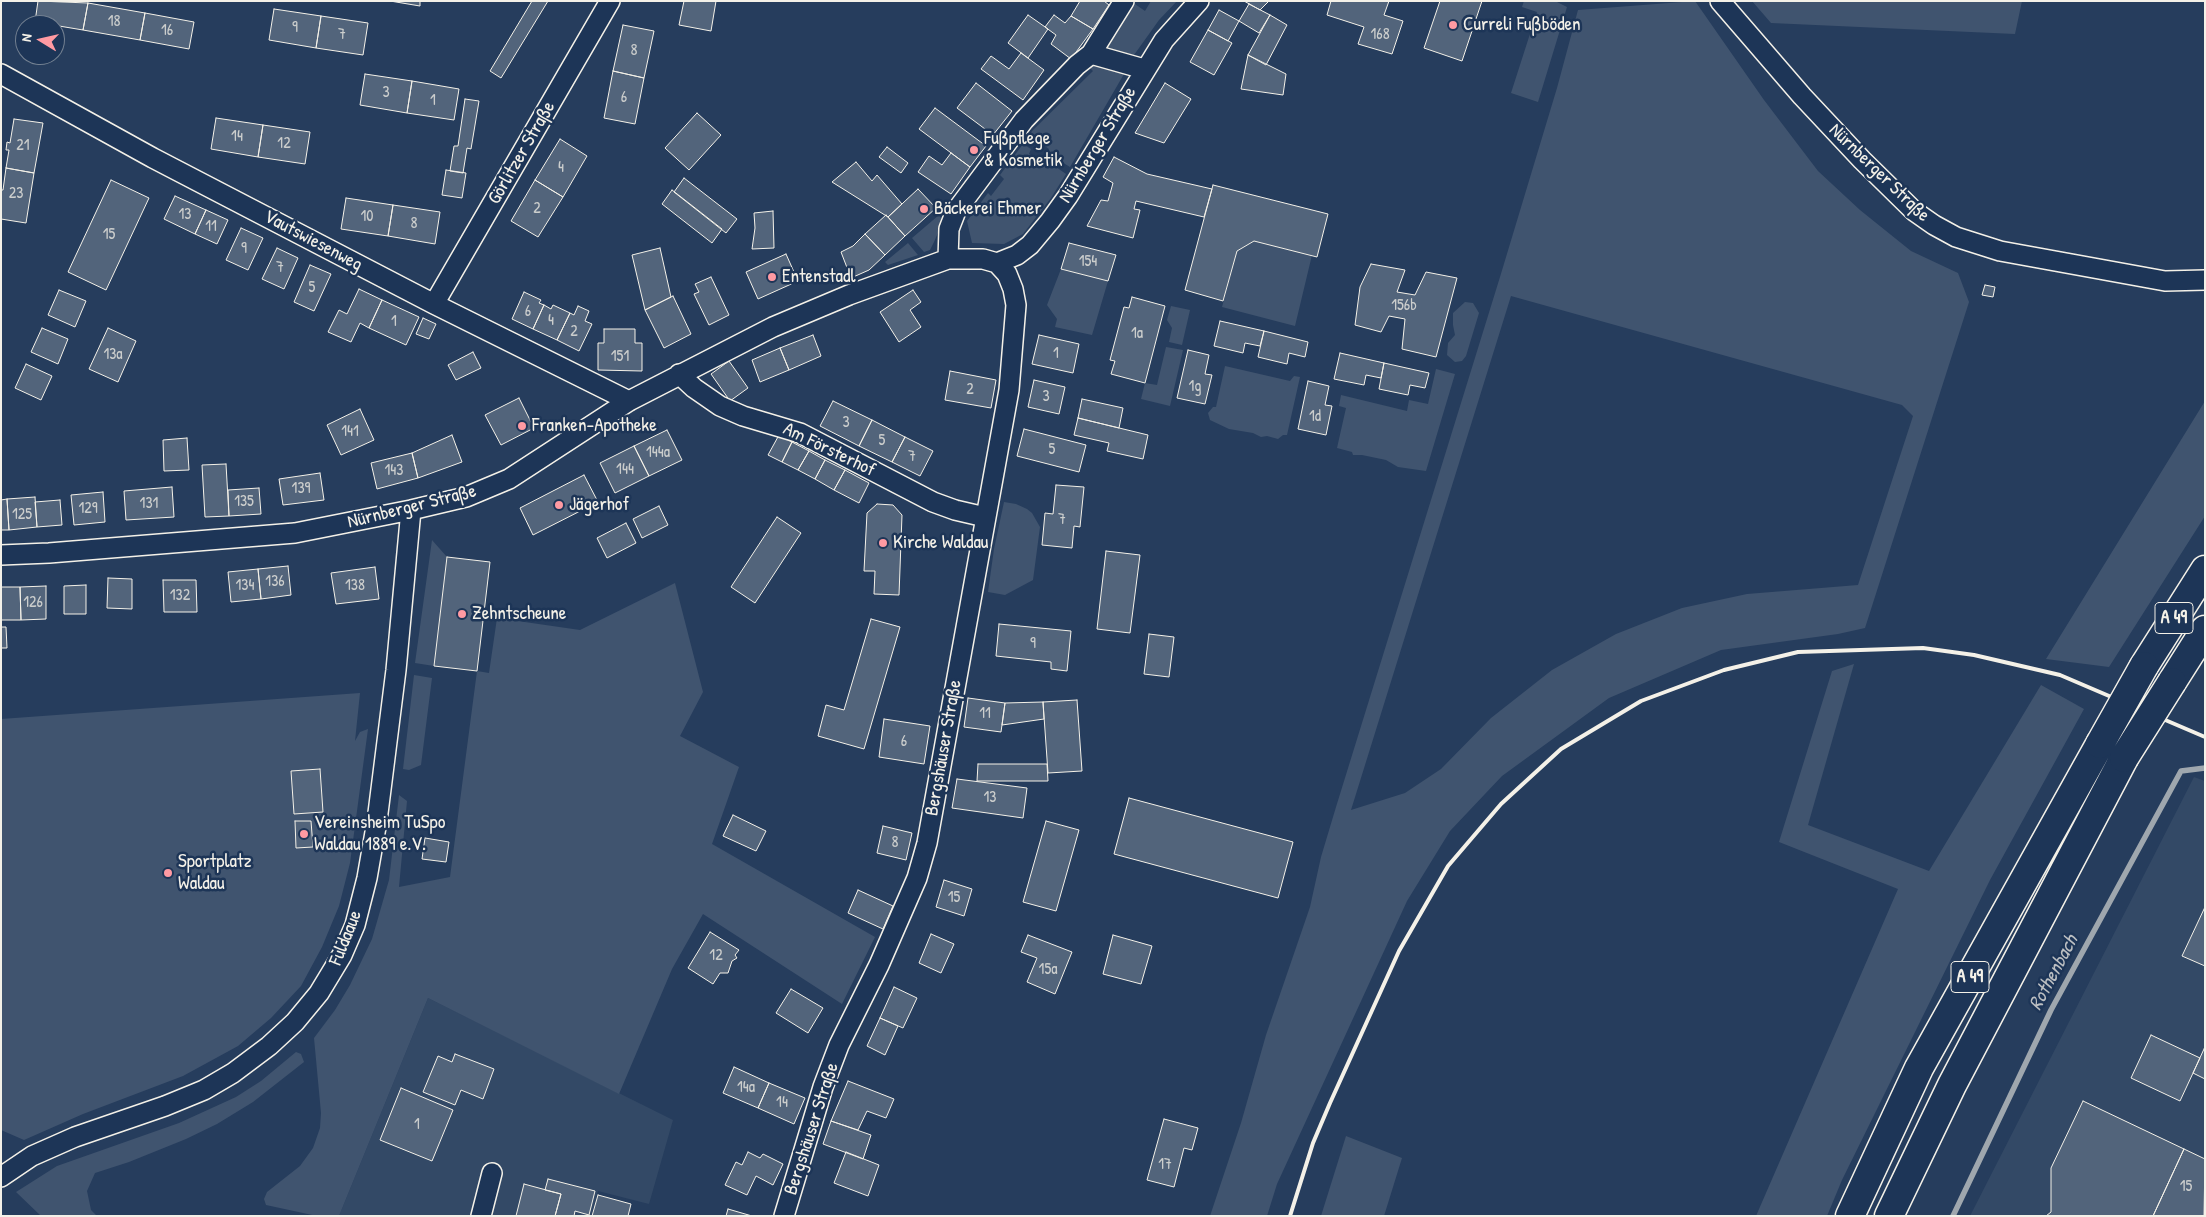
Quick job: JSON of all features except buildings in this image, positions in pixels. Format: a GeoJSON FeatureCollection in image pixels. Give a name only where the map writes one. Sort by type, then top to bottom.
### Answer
{"type":"FeatureCollection","features":[{"type":"Feature","properties":{"kind":"highway","name":"A 49"},"geometry":{"type":"LineString","coordinates":[[1850,1216],[1919,1068],[2144,666],[2205,570]]}},
{"type":"Feature","properties":{"kind":"highway","name":"A 49"},"geometry":{"type":"LineString","coordinates":[[1889,1216],[1952,1085],[2124,758],[2205,630]]}},
{"type":"Feature","properties":{"kind":"street","name":"Görlitzer Straße"},"geometry":{"type":"LineString","coordinates":[[434,304],[610,1]]}},
{"type":"Feature","properties":{"kind":"street"},"geometry":{"type":"LineString","coordinates":[[948,258],[949,228],[956,212],[1024,120],[1077,65],[1091,54],[1124,1]]}},
{"type":"Feature","properties":{"kind":"street","name":"Nürnberger Straße"},"geometry":{"type":"LineString","coordinates":[[1,555],[49,553],[295,533],[466,497],[509,479],[629,401],[781,324],[849,295],[948,258],[982,259],[997,263],[1018,255],[1050,221],[1068,196],[1144,69],[1164,40],[1199,1]]}},
{"type":"Feature","properties":{"kind":"street","name":"Nürnberger Straße"},"geometry":{"type":"LineString","coordinates":[[1720,1],[1802,96],[1862,160],[1914,211],[1934,225],[1956,237],[2000,251],[2165,281],[2205,280]]}},
{"type":"Feature","properties":{"kind":"street","name":"Nürnberger Straße"},"geometry":{"type":"LineString","coordinates":[[1091,54],[1144,69]]}},
{"type":"Feature","properties":{"kind":"street","name":"Vautswiesenweg"},"geometry":{"type":"LineString","coordinates":[[1,74],[153,158],[434,304],[629,401]]}},
{"type":"Feature","properties":{"kind":"street","name":"Bergshäuser Straße"},"geometry":{"type":"LineString","coordinates":[[784,1216],[823,1087],[839,1045],[879,965],[917,878],[927,843],[1009,390],[1016,305],[1013,289],[1006,274],[997,263]]}},
{"type":"Feature","properties":{"kind":"street","name":"Am Försterhof"},"geometry":{"type":"LineString","coordinates":[[679,374],[694,388],[720,406],[743,416],[800,433],[933,502],[985,517]]}},
{"type":"Feature","properties":{"kind":"street","name":"Fuldaaue"},"geometry":{"type":"LineString","coordinates":[[1,1177],[32,1156],[75,1137],[165,1106],[204,1090],[269,1046],[295,1022],[319,993],[342,955],[355,925],[365,887],[377,821],[396,670],[411,510]]}},
{"type":"Feature","properties":{"kind":"street"},"geometry":{"type":"LineString","coordinates":[[482,1216],[492,1173]]}},
{"type":"Feature","properties":{"kind":"shaded area"},"geometry":{"type":"Polygon","coordinates":[[[1151,1],[1177,1],[1159,20],[1134,55],[1107,48],[1106,44],[1132,2],[1145,11],[1151,1]]]}},
{"type":"Feature","properties":{"kind":"shaded area"},"geometry":{"type":"Polygon","coordinates":[[[1524,1],[1555,1],[1567,7],[1538,102],[1511,93],[1537,12],[1522,7],[1524,1]]]}},
{"type":"Feature","properties":{"kind":"shaded area"},"geometry":{"type":"Polygon","coordinates":[[[1695,1],[1764,100],[1818,171],[1860,210],[1911,251],[1958,273],[1969,302],[1865,628],[1838,634],[1721,650],[1609,698],[1502,776],[1450,831],[1407,901],[1277,1184],[1267,1216],[1210,1216],[1241,1123],[1266,1035],[1310,907],[1321,857],[1500,277],[1557,88],[1578,10],[1695,1]],[[1511,296],[1351,810],[1405,793],[1441,769],[1491,718],[1552,670],[1616,634],[1682,608],[1747,594],[1858,585],[1913,416],[1902,405],[1511,296]]]}},
{"type":"Feature","properties":{"kind":"shaded area"},"geometry":{"type":"Polygon","coordinates":[[[1752,1],[2022,1],[2015,34],[1771,23],[1752,1]]]}},
{"type":"Feature","properties":{"kind":"shaded area"},"geometry":{"type":"Polygon","coordinates":[[[1094,65],[1124,74],[1070,167],[1047,153],[1049,149],[1038,141],[1035,144],[1027,139],[1032,131],[1093,71],[1090,68],[1094,65]]]}},
{"type":"Feature","properties":{"kind":"shaded area"},"geometry":{"type":"Polygon","coordinates":[[[1023,144],[1031,149],[1029,154],[1041,161],[1043,158],[1066,174],[1051,198],[1023,234],[1004,244],[972,243],[967,221],[988,193],[991,196],[1004,179],[1000,175],[1023,144]]]}},
{"type":"Feature","properties":{"kind":"shaded area"},"geometry":{"type":"Polygon","coordinates":[[[939,215],[941,218],[940,228],[930,250],[924,252],[912,238],[939,215]]]}},
{"type":"Feature","properties":{"kind":"shaded area"},"geometry":{"type":"Polygon","coordinates":[[[1254,241],[1312,255],[1295,326],[1222,307],[1237,251],[1254,241]]]}},
{"type":"Feature","properties":{"kind":"shaded area"},"geometry":{"type":"Polygon","coordinates":[[[908,243],[918,255],[888,265],[885,262],[908,243]]]}},
{"type":"Feature","properties":{"kind":"shaded area"},"geometry":{"type":"Polygon","coordinates":[[[1061,269],[1108,281],[1092,335],[1055,327],[1057,319],[1047,305],[1061,269]]]}},
{"type":"Feature","properties":{"kind":"shaded area"},"geometry":{"type":"Polygon","coordinates":[[[1465,302],[1473,303],[1479,313],[1466,356],[1462,361],[1455,362],[1447,355],[1448,343],[1455,335],[1453,313],[1465,302]]]}},
{"type":"Feature","properties":{"kind":"shaded area"},"geometry":{"type":"Polygon","coordinates":[[[1171,306],[1190,310],[1182,345],[1169,342],[1172,328],[1167,320],[1171,306]]]}},
{"type":"Feature","properties":{"kind":"shaded area"},"geometry":{"type":"Polygon","coordinates":[[[1166,347],[1183,350],[1170,406],[1141,399],[1145,383],[1157,385],[1166,347]]]}},
{"type":"Feature","properties":{"kind":"shaded area"},"geometry":{"type":"Polygon","coordinates":[[[1225,366],[1290,381],[1294,376],[1300,377],[1287,435],[1283,435],[1278,439],[1267,436],[1261,437],[1253,433],[1229,429],[1210,420],[1208,413],[1213,407],[1216,407],[1225,366]]]}},
{"type":"Feature","properties":{"kind":"shaded area"},"geometry":{"type":"Polygon","coordinates":[[[1436,369],[1455,374],[1426,471],[1398,467],[1386,460],[1353,455],[1352,452],[1337,448],[1346,408],[1339,406],[1341,395],[1407,411],[1409,400],[1428,404],[1436,369]]]}},
{"type":"Feature","properties":{"kind":"shaded area"},"geometry":{"type":"Polygon","coordinates":[[[2205,401],[2205,516],[2109,667],[2046,659],[2205,401]]]}},
{"type":"Feature","properties":{"kind":"shaded area"},"geometry":{"type":"Polygon","coordinates":[[[1004,502],[1016,504],[1027,509],[1032,513],[1040,527],[1033,580],[1005,595],[988,592],[994,549],[1004,502]]]}},
{"type":"Feature","properties":{"kind":"shaded area"},"geometry":{"type":"Polygon","coordinates":[[[432,540],[447,557],[434,666],[415,663],[432,540]]]}},
{"type":"Feature","properties":{"kind":"shaded area"},"geometry":{"type":"Polygon","coordinates":[[[675,583],[703,692],[680,736],[739,767],[712,844],[875,937],[842,1004],[703,914],[672,969],[619,1094],[428,998],[339,1216],[317,1216],[266,1205],[264,1199],[267,1192],[300,1166],[313,1148],[320,1128],[321,1113],[314,1038],[335,1010],[350,985],[372,939],[389,880],[399,795],[407,801],[399,887],[450,877],[477,671],[489,673],[497,618],[580,630],[675,583]]]}},
{"type":"Feature","properties":{"kind":"shaded area"},"geometry":{"type":"Polygon","coordinates":[[[1854,664],[1808,825],[1929,871],[2041,685],[2084,709],[1990,880],[1842,1180],[1827,1216],[1756,1216],[1898,889],[1779,842],[1832,671],[1854,664]]]}},
{"type":"Feature","properties":{"kind":"shaded area"},"geometry":{"type":"Polygon","coordinates":[[[414,675],[432,678],[421,765],[409,770],[403,769],[414,675]]]}},
{"type":"Feature","properties":{"kind":"shaded area","name":"Sportplatz Waldau"},"geometry":{"type":"Polygon","coordinates":[[[360,693],[355,741],[360,732],[368,729],[350,863],[339,906],[322,947],[301,986],[271,1018],[238,1046],[183,1076],[83,1114],[24,1140],[1,1130],[1,719],[360,693]]]}},
{"type":"Feature","properties":{"kind":"shaded area"},"geometry":{"type":"Polygon","coordinates":[[[2194,777],[2205,781],[2205,1216],[1970,1216],[2194,777]]]}},
{"type":"Feature","properties":{"kind":"shaded area"},"geometry":{"type":"Polygon","coordinates":[[[428,998],[673,1120],[649,1204],[598,1191],[591,1216],[339,1216],[428,998]]]}},
{"type":"Feature","properties":{"kind":"shaded area"},"geometry":{"type":"Polygon","coordinates":[[[296,1052],[301,1054],[304,1062],[253,1102],[217,1124],[129,1162],[95,1173],[87,1191],[91,1210],[97,1216],[41,1216],[16,1192],[57,1166],[179,1123],[236,1097],[261,1081],[296,1052]]]}},
{"type":"Feature","properties":{"kind":"shaded area"},"geometry":{"type":"Polygon","coordinates":[[[1346,1136],[1402,1158],[1384,1216],[1321,1216],[1346,1136]]]}},
{"type":"Feature","properties":{"kind":"waterway","name":"Rothenbach"},"geometry":{"type":"LineString","coordinates":[[1953,1216],[2051,1010],[2181,771],[2205,768]]}},
{"type":"Feature","properties":{"kind":"railway"},"geometry":{"type":"LineString","coordinates":[[1290,1216],[1313,1143],[1330,1103],[1399,951],[1448,866],[1501,804],[1561,749],[1641,701],[1724,670],[1798,652],[1923,648],[1974,655],[2060,675],[2205,737]]}},
{"type":"Feature","properties":{"kind":"place","name":"Curreli Fußböden"},"geometry":{"type":"Point","coordinates":[1453,25]}},
{"type":"Feature","properties":{"kind":"place","name":"Fußpflege & Kosmetik"},"geometry":{"type":"Point","coordinates":[974,150]}},
{"type":"Feature","properties":{"kind":"place","name":"Bäckerei Ehmer"},"geometry":{"type":"Point","coordinates":[924,209]}},
{"type":"Feature","properties":{"kind":"place","name":"Entenstadl"},"geometry":{"type":"Point","coordinates":[772,277]}},
{"type":"Feature","properties":{"kind":"place","name":"Franken-Apotheke"},"geometry":{"type":"Point","coordinates":[522,426]}},
{"type":"Feature","properties":{"kind":"place","name":"Jägerhof"},"geometry":{"type":"Point","coordinates":[559,505]}},
{"type":"Feature","properties":{"kind":"place","name":"Kirche Waldau"},"geometry":{"type":"Point","coordinates":[883,543]}},
{"type":"Feature","properties":{"kind":"place","name":"Zehntscheune"},"geometry":{"type":"Point","coordinates":[462,614]}},
{"type":"Feature","properties":{"kind":"place","name":"Vereinsheim TuSpo Waldau 1889 e.V."},"geometry":{"type":"Point","coordinates":[304,834]}},
{"type":"Feature","properties":{"kind":"place","name":"Sportplatz Waldau"},"geometry":{"type":"Point","coordinates":[168,873]}}]}
